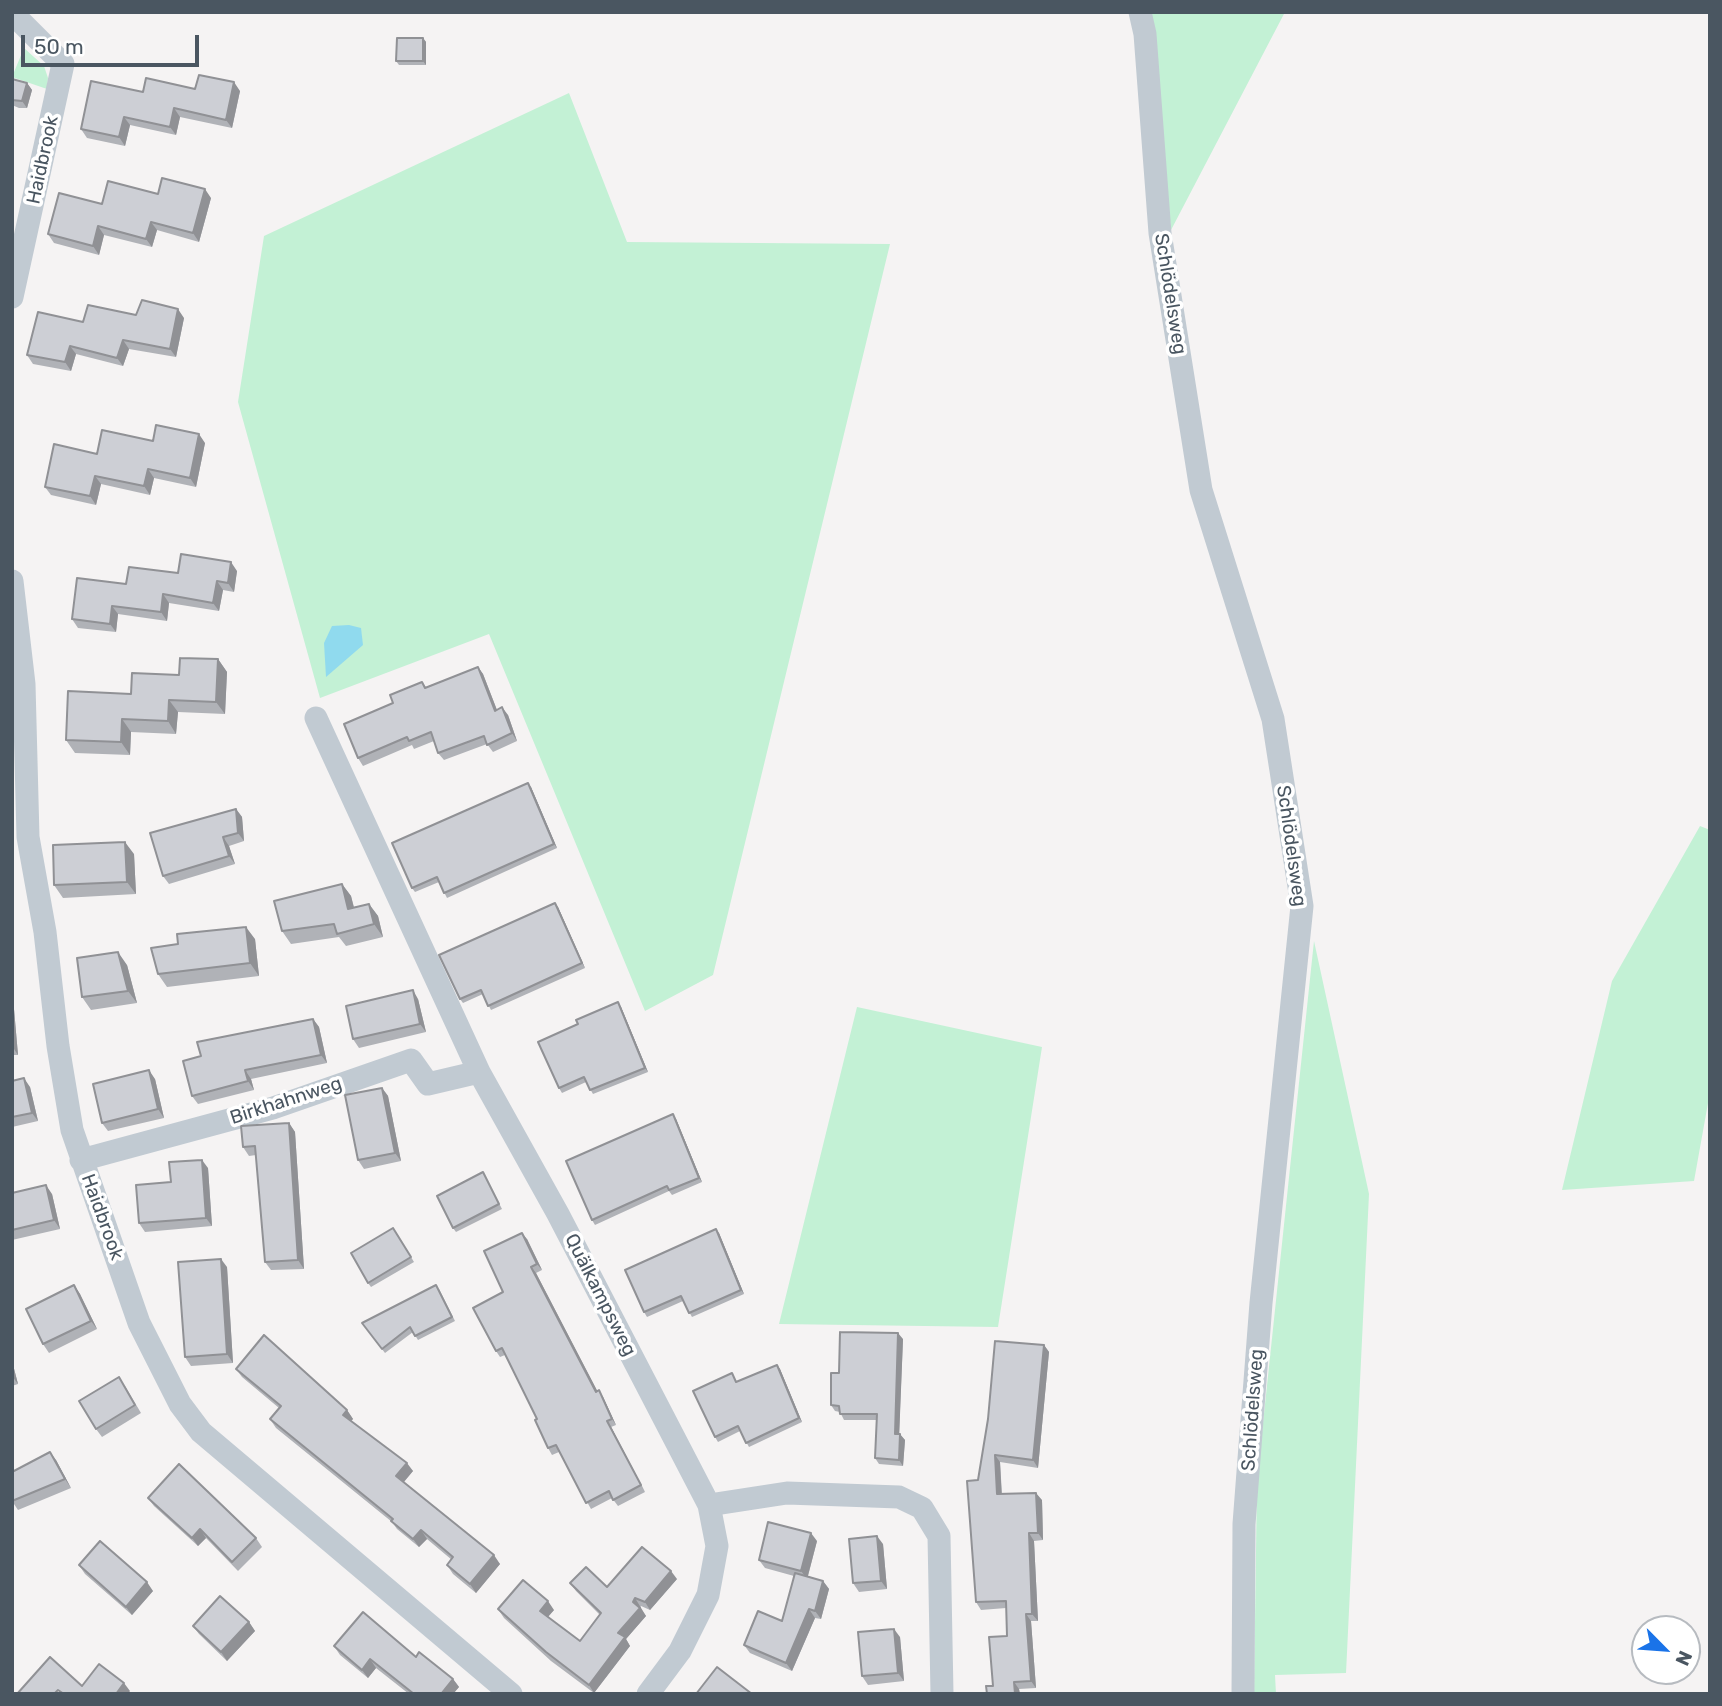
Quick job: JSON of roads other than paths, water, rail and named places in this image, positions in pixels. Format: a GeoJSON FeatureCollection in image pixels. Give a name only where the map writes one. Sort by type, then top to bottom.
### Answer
{"type":"FeatureCollection","features":[{"type":"Feature","properties":{"kind":"street","name":"Schlödelsweg"},"geometry":{"type":"LineString","coordinates":[[1140,12],[1145,34],[1160,233],[1201,490],[1273,719],[1302,906],[1261,1303],[1246,1496],[1243,1694]]}},
{"type":"Feature","properties":{"kind":"street","name":"Haidbrook"},"geometry":{"type":"LineString","coordinates":[[12,13],[63,64],[12,296]]}},
{"type":"Feature","properties":{"kind":"street","name":"Haidbrook"},"geometry":{"type":"LineString","coordinates":[[12,582],[24,684],[20,840],[45,932],[60,1058],[72,1130],[139,1323],[180,1404],[201,1432],[511,1694]]}},
{"type":"Feature","properties":{"kind":"street","name":"Quälkampsweg"},"geometry":{"type":"LineString","coordinates":[[316,718],[479,1072],[558,1214],[709,1505],[717,1546],[708,1595],[681,1651],[648,1694]]}},
{"type":"Feature","properties":{"kind":"street","name":"Birkhahnweg"},"geometry":{"type":"LineString","coordinates":[[81,1160],[273,1108],[411,1059],[428,1084],[479,1072]]}},
{"type":"Feature","properties":{"kind":"street"},"geometry":{"type":"LineString","coordinates":[[709,1505],[787,1493],[900,1497],[922,1508],[939,1536],[942,1694]]}},
{"type":"Feature","properties":{"kind":"water"},"geometry":{"type":"Polygon","coordinates":[[[349,625],[361,628],[363,645],[326,677],[324,643],[332,626],[349,625]]]}}]}
